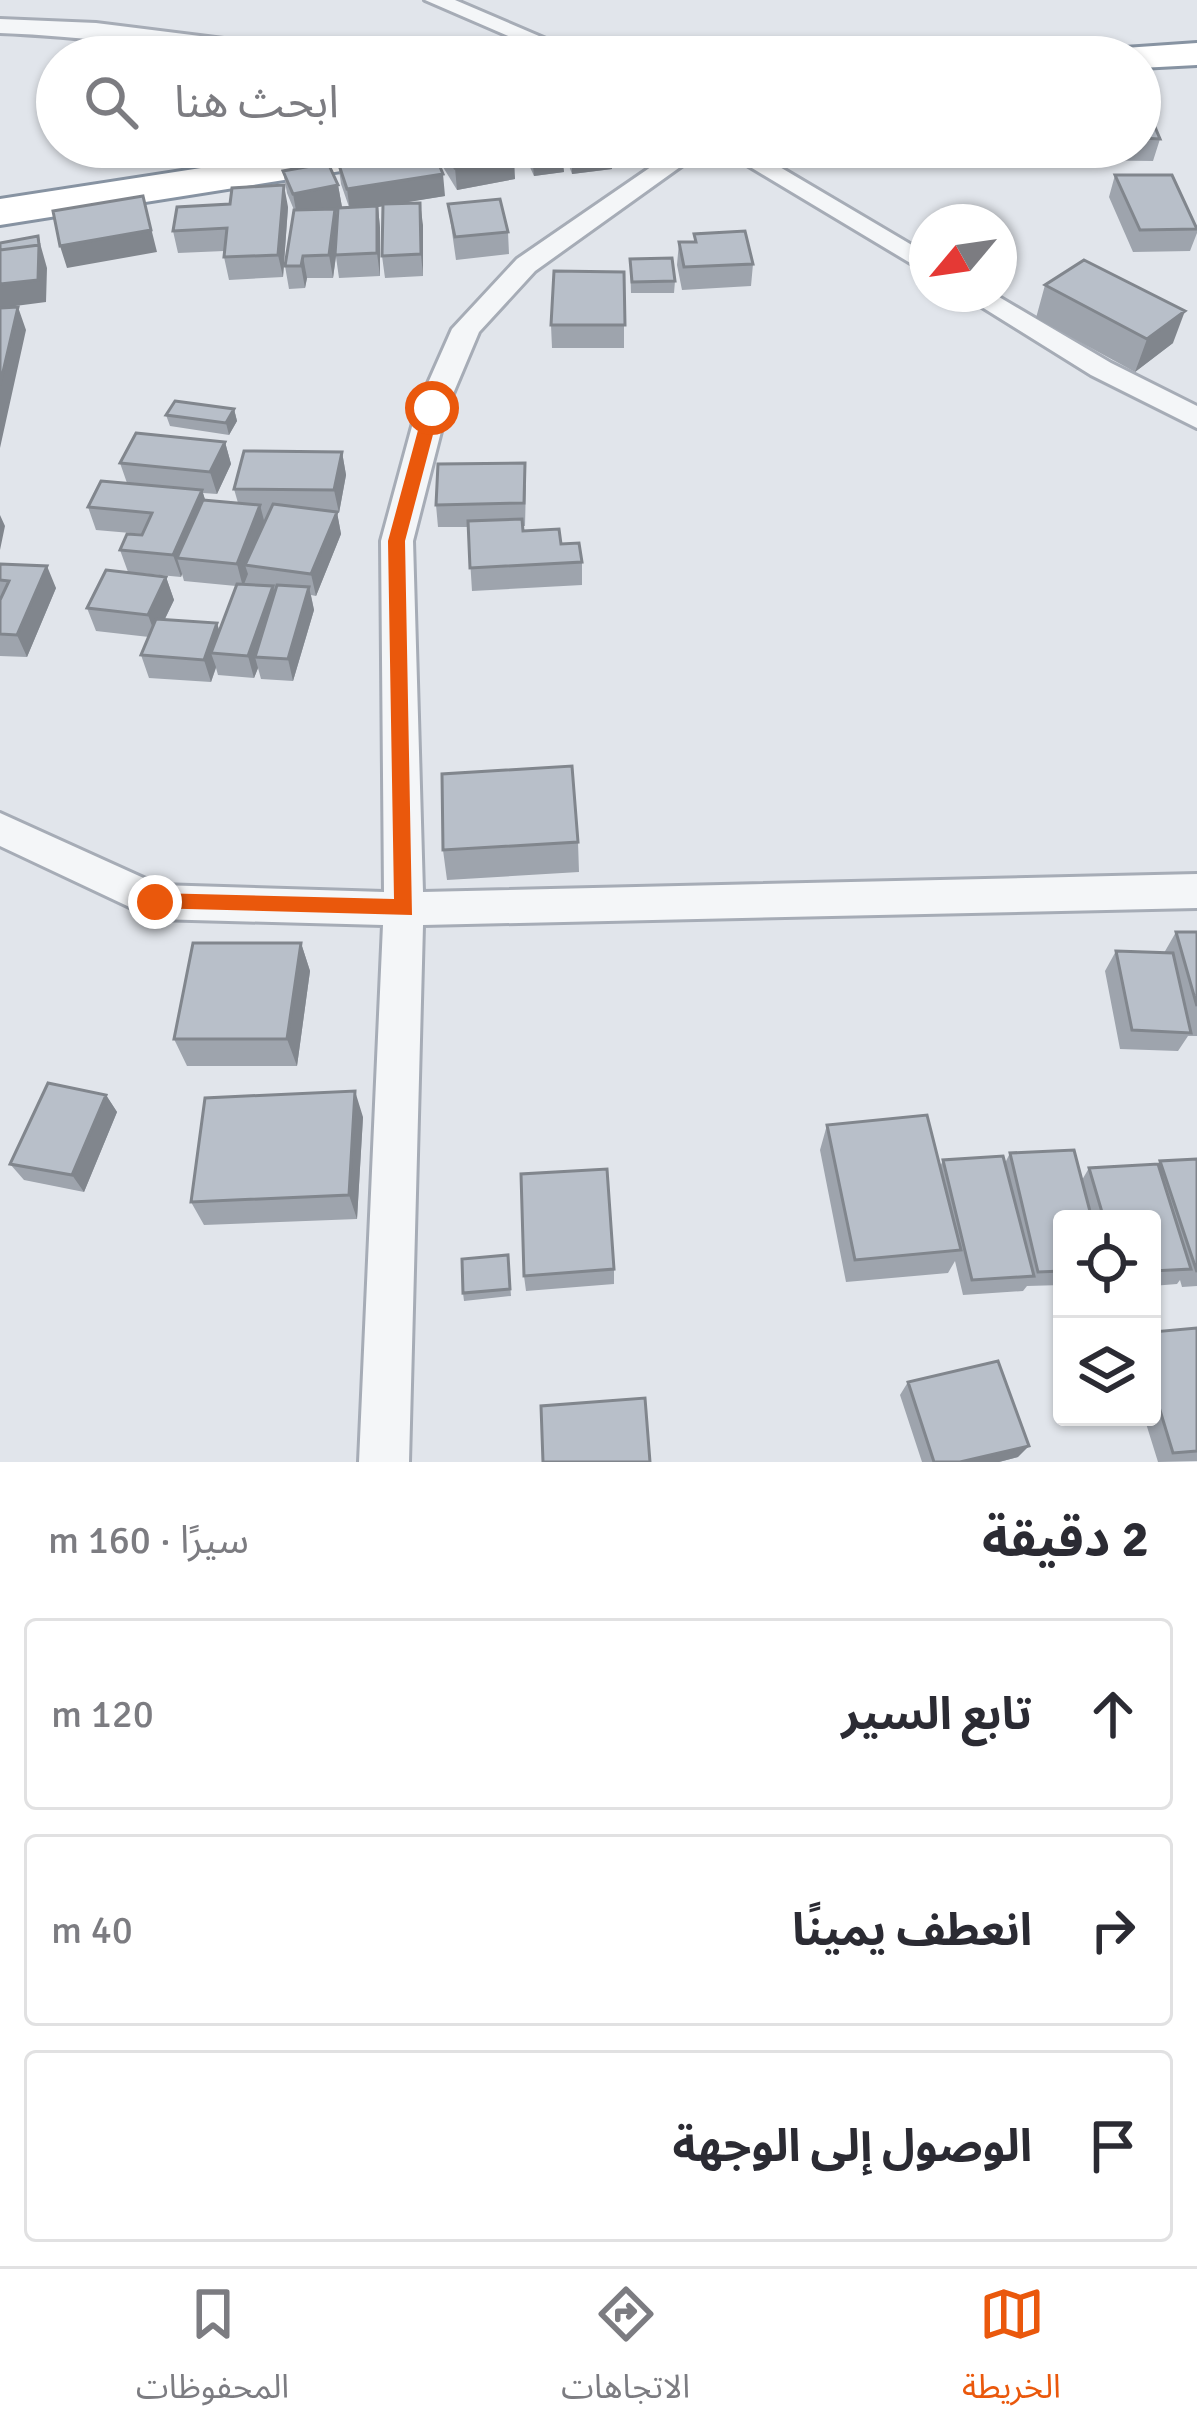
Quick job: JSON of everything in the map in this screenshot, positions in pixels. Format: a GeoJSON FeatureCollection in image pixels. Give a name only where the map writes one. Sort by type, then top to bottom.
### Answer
{"type":"FeatureCollection","features":[{"type":"Feature","properties":{"kind":"highway"},"geometry":{"type":"LineString","coordinates":[[1161,55],[1197,53]]}},
{"type":"Feature","properties":{"kind":"highway"},"geometry":{"type":"LineString","coordinates":[[1161,78],[1197,76]]}},
{"type":"Feature","properties":{"kind":"highway"},"geometry":{"type":"LineString","coordinates":[[0,189],[128,168]]}},
{"type":"Feature","properties":{"kind":"highway"},"geometry":{"type":"LineString","coordinates":[[0,212],[282,168]]}},
{"type":"Feature","properties":{"kind":"street"},"geometry":{"type":"LineString","coordinates":[[436,0],[525,36]]}},
{"type":"Feature","properties":{"kind":"street"},"geometry":{"type":"LineString","coordinates":[[0,26],[144,36]]}},
{"type":"Feature","properties":{"kind":"street"},"geometry":{"type":"LineString","coordinates":[[384,1462],[404,909],[397,541],[432,408],[466,329],[526,265],[667,168]]}},
{"type":"Feature","properties":{"kind":"street"},"geometry":{"type":"LineString","coordinates":[[763,168],[909,255]]}},
{"type":"Feature","properties":{"kind":"street"},"geometry":{"type":"LineString","coordinates":[[1005,312],[1101,370],[1197,418]]}},
{"type":"Feature","properties":{"kind":"street"},"geometry":{"type":"LineString","coordinates":[[0,829],[155,902],[404,909],[1197,891]]}},
{"type":"Feature","properties":{"kind":"building"},"geometry":{"type":"Polygon","coordinates":[[[330,168],[338,185],[293,194],[283,171],[330,168]]]}},
{"type":"Feature","properties":{"kind":"building"},"geometry":{"type":"Polygon","coordinates":[[[340,168],[440,168],[443,174],[347,189],[340,168]]]}},
{"type":"Feature","properties":{"kind":"building"},"geometry":{"type":"Polygon","coordinates":[[[1115,175],[1172,175],[1197,229],[1140,230],[1115,175]]]}},
{"type":"Feature","properties":{"kind":"building"},"geometry":{"type":"Polygon","coordinates":[[[284,185],[278,255],[224,257],[227,228],[173,231],[177,207],[230,204],[232,188],[284,185]]]}},
{"type":"Feature","properties":{"kind":"building"},"geometry":{"type":"Polygon","coordinates":[[[143,196],[151,230],[60,246],[53,211],[143,196]]]}},
{"type":"Feature","properties":{"kind":"building"},"geometry":{"type":"Polygon","coordinates":[[[500,199],[508,232],[455,237],[448,204],[500,199]]]}},
{"type":"Feature","properties":{"kind":"building"},"geometry":{"type":"Polygon","coordinates":[[[420,203],[421,254],[382,256],[383,204],[420,203]]]}},
{"type":"Feature","properties":{"kind":"building"},"geometry":{"type":"Polygon","coordinates":[[[377,206],[377,253],[335,255],[338,208],[377,206]]]}},
{"type":"Feature","properties":{"kind":"building"},"geometry":{"type":"Polygon","coordinates":[[[335,209],[329,255],[303,256],[301,266],[285,266],[294,210],[335,209]]]}},
{"type":"Feature","properties":{"kind":"building"},"geometry":{"type":"Polygon","coordinates":[[[745,231],[753,264],[684,267],[679,242],[696,242],[694,234],[745,231]]]}},
{"type":"Feature","properties":{"kind":"building"},"geometry":{"type":"Polygon","coordinates":[[[38,236],[39,245],[0,250],[0,243],[38,236]]]}},
{"type":"Feature","properties":{"kind":"building"},"geometry":{"type":"Polygon","coordinates":[[[39,245],[38,280],[0,284],[0,250],[39,245]]]}},
{"type":"Feature","properties":{"kind":"building"},"geometry":{"type":"Polygon","coordinates":[[[672,258],[675,281],[632,282],[630,259],[672,258]]]}},
{"type":"Feature","properties":{"kind":"building"},"geometry":{"type":"Polygon","coordinates":[[[1084,260],[1185,311],[1147,339],[1045,285],[1084,260]]]}},
{"type":"Feature","properties":{"kind":"building"},"geometry":{"type":"Polygon","coordinates":[[[554,271],[624,272],[625,325],[551,325],[554,271]]]}},
{"type":"Feature","properties":{"kind":"building"},"geometry":{"type":"Polygon","coordinates":[[[18,307],[0,385],[0,308],[18,307]]]}},
{"type":"Feature","properties":{"kind":"building"},"geometry":{"type":"Polygon","coordinates":[[[175,401],[234,409],[226,423],[166,415],[175,401]]]}},
{"type":"Feature","properties":{"kind":"building"},"geometry":{"type":"Polygon","coordinates":[[[136,433],[225,442],[210,472],[120,463],[136,433]]]}},
{"type":"Feature","properties":{"kind":"building"},"geometry":{"type":"Polygon","coordinates":[[[244,451],[342,452],[334,490],[234,489],[244,451]]]}},
{"type":"Feature","properties":{"kind":"building"},"geometry":{"type":"Polygon","coordinates":[[[525,463],[524,503],[436,505],[438,464],[525,463]]]}},
{"type":"Feature","properties":{"kind":"building"},"geometry":{"type":"Polygon","coordinates":[[[101,481],[202,490],[173,555],[120,550],[127,534],[142,535],[152,513],[88,507],[101,481]]]}},
{"type":"Feature","properties":{"kind":"building"},"geometry":{"type":"Polygon","coordinates":[[[203,500],[260,505],[237,564],[177,558],[203,500]]]}},
{"type":"Feature","properties":{"kind":"building"},"geometry":{"type":"Polygon","coordinates":[[[273,504],[337,512],[311,574],[245,565],[273,504]]]}},
{"type":"Feature","properties":{"kind":"building"},"geometry":{"type":"Polygon","coordinates":[[[522,519],[523,531],[559,529],[561,544],[579,543],[582,562],[470,568],[468,521],[522,519]]]}},
{"type":"Feature","properties":{"kind":"building"},"geometry":{"type":"Polygon","coordinates":[[[0,564],[47,566],[17,635],[0,634],[0,600],[9,581],[0,580],[0,564]]]}},
{"type":"Feature","properties":{"kind":"building"},"geometry":{"type":"Polygon","coordinates":[[[106,570],[166,577],[148,615],[87,608],[106,570]]]}},
{"type":"Feature","properties":{"kind":"building"},"geometry":{"type":"Polygon","coordinates":[[[237,584],[273,586],[248,656],[211,653],[237,584]]]}},
{"type":"Feature","properties":{"kind":"building"},"geometry":{"type":"Polygon","coordinates":[[[277,585],[309,587],[288,659],[255,657],[277,585]]]}},
{"type":"Feature","properties":{"kind":"building"},"geometry":{"type":"Polygon","coordinates":[[[156,619],[217,623],[204,660],[141,655],[156,619]]]}},
{"type":"Feature","properties":{"kind":"building"},"geometry":{"type":"Polygon","coordinates":[[[572,766],[578,842],[443,850],[442,774],[572,766]]]}},
{"type":"Feature","properties":{"kind":"building"},"geometry":{"type":"Polygon","coordinates":[[[1176,932],[1197,932],[1197,1006],[1176,932]]]}},
{"type":"Feature","properties":{"kind":"building"},"geometry":{"type":"Polygon","coordinates":[[[193,943],[301,943],[287,1039],[174,1039],[193,943]]]}},
{"type":"Feature","properties":{"kind":"building"},"geometry":{"type":"Polygon","coordinates":[[[1116,951],[1173,953],[1191,1033],[1132,1030],[1116,951]]]}},
{"type":"Feature","properties":{"kind":"building"},"geometry":{"type":"Polygon","coordinates":[[[48,1083],[106,1095],[72,1175],[10,1164],[48,1083]]]}},
{"type":"Feature","properties":{"kind":"building"},"geometry":{"type":"Polygon","coordinates":[[[355,1091],[349,1195],[191,1202],[205,1098],[355,1091]]]}},
{"type":"Feature","properties":{"kind":"building"},"geometry":{"type":"Polygon","coordinates":[[[927,1115],[961,1250],[855,1260],[827,1125],[927,1115]]]}},
{"type":"Feature","properties":{"kind":"building"},"geometry":{"type":"Polygon","coordinates":[[[1074,1150],[1090,1210],[1053,1210],[1053,1271],[1038,1272],[1010,1153],[1074,1150]]]}},
{"type":"Feature","properties":{"kind":"building"},"geometry":{"type":"Polygon","coordinates":[[[1003,1156],[1034,1276],[972,1280],[943,1160],[1003,1156]]]}},
{"type":"Feature","properties":{"kind":"building"},"geometry":{"type":"Polygon","coordinates":[[[1197,1159],[1197,1272],[1160,1161],[1197,1159]]]}},
{"type":"Feature","properties":{"kind":"building"},"geometry":{"type":"Polygon","coordinates":[[[1158,1164],[1191,1269],[1161,1271],[1161,1210],[1101,1210],[1089,1168],[1158,1164]]]}},
{"type":"Feature","properties":{"kind":"building"},"geometry":{"type":"Polygon","coordinates":[[[607,1169],[614,1269],[524,1276],[521,1174],[607,1169]]]}},
{"type":"Feature","properties":{"kind":"building"},"geometry":{"type":"Polygon","coordinates":[[[508,1255],[510,1289],[463,1293],[462,1259],[508,1255]]]}},
{"type":"Feature","properties":{"kind":"building"},"geometry":{"type":"Polygon","coordinates":[[[1197,1328],[1197,1451],[1173,1453],[1161,1414],[1161,1331],[1197,1328]]]}},
{"type":"Feature","properties":{"kind":"building"},"geometry":{"type":"Polygon","coordinates":[[[998,1361],[1029,1446],[960,1462],[934,1462],[908,1382],[998,1361]]]}},
{"type":"Feature","properties":{"kind":"building"},"geometry":{"type":"Polygon","coordinates":[[[645,1398],[650,1462],[543,1462],[541,1406],[645,1398]]]}},
{"type":"Feature","properties":{"kind":"route"},"geometry":{"type":"LineString","coordinates":[[155,902],[404,909],[397,541],[432,408]]}}]}
